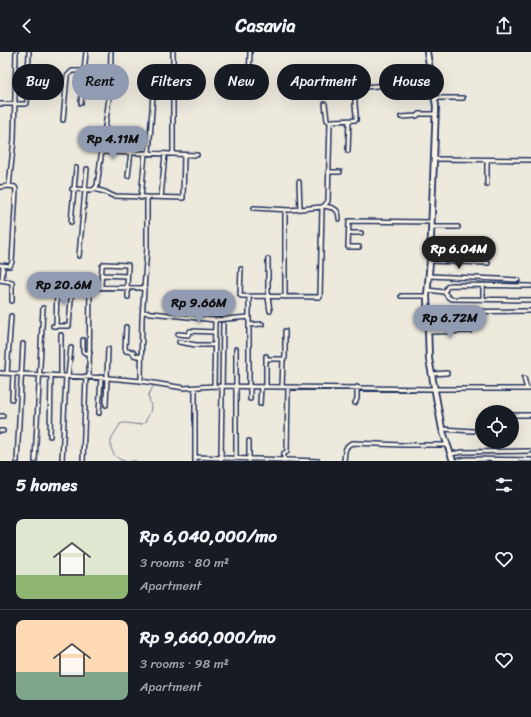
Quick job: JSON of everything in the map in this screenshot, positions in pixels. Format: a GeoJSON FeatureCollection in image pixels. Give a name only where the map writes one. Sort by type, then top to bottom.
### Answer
{"type":"FeatureCollection","features":[{"type":"Feature","properties":{"kind":"main road"},"geometry":{"type":"LineString","coordinates":[[427,52],[429,64]]}},
{"type":"Feature","properties":{"kind":"main road"},"geometry":{"type":"LineString","coordinates":[[435,100],[436,114],[431,243],[427,296],[431,374],[442,429],[453,461]]}},
{"type":"Feature","properties":{"kind":"street"},"geometry":{"type":"LineString","coordinates":[[9,186],[14,139],[16,52]]}},
{"type":"Feature","properties":{"kind":"street"},"geometry":{"type":"LineString","coordinates":[[0,104],[26,104],[29,52]]}},
{"type":"Feature","properties":{"kind":"street"},"geometry":{"type":"LineString","coordinates":[[85,64],[86,52]]}},
{"type":"Feature","properties":{"kind":"street"},"geometry":{"type":"LineString","coordinates":[[73,189],[92,190],[98,184],[110,91],[111,52]]}},
{"type":"Feature","properties":{"kind":"street"},"geometry":{"type":"LineString","coordinates":[[173,52],[173,64]]}},
{"type":"Feature","properties":{"kind":"street"},"geometry":{"type":"LineString","coordinates":[[250,52],[250,64]]}},
{"type":"Feature","properties":{"kind":"street"},"geometry":{"type":"LineString","coordinates":[[63,120],[67,76],[72,71]]}},
{"type":"Feature","properties":{"kind":"street"},"geometry":{"type":"LineString","coordinates":[[330,122],[333,120],[356,120],[355,97],[359,90],[370,86],[379,85]]}},
{"type":"Feature","properties":{"kind":"street"},"geometry":{"type":"LineString","coordinates":[[444,98],[463,98]]}},
{"type":"Feature","properties":{"kind":"street"},"geometry":{"type":"LineString","coordinates":[[149,153],[153,100]]}},
{"type":"Feature","properties":{"kind":"street"},"geometry":{"type":"LineString","coordinates":[[173,154],[174,100]]}},
{"type":"Feature","properties":{"kind":"street"},"geometry":{"type":"LineString","coordinates":[[241,269],[240,295],[249,297],[318,298],[321,296],[323,207],[328,201],[330,122],[327,120],[325,104]]}},
{"type":"Feature","properties":{"kind":"street"},"geometry":{"type":"LineString","coordinates":[[401,117],[417,116],[419,114],[436,114]]}},
{"type":"Feature","properties":{"kind":"street"},"geometry":{"type":"LineString","coordinates":[[348,150],[349,121]]}},
{"type":"Feature","properties":{"kind":"street"},"geometry":{"type":"LineString","coordinates":[[125,152],[127,137]]}},
{"type":"Feature","properties":{"kind":"street"},"geometry":{"type":"LineString","coordinates":[[101,152],[197,155]]}},
{"type":"Feature","properties":{"kind":"street"},"geometry":{"type":"LineString","coordinates":[[128,176],[131,152]]}},
{"type":"Feature","properties":{"kind":"street"},"geometry":{"type":"LineString","coordinates":[[141,198],[145,153]]}},
{"type":"Feature","properties":{"kind":"street"},"geometry":{"type":"LineString","coordinates":[[161,198],[165,154]]}},
{"type":"Feature","properties":{"kind":"street"},"geometry":{"type":"LineString","coordinates":[[95,188],[112,196],[183,198],[184,155]]}},
{"type":"Feature","properties":{"kind":"street"},"geometry":{"type":"LineString","coordinates":[[434,159],[531,160]]}},
{"type":"Feature","properties":{"kind":"street"},"geometry":{"type":"LineString","coordinates":[[487,160],[487,184]]}},
{"type":"Feature","properties":{"kind":"street"},"geometry":{"type":"LineString","coordinates":[[71,222],[76,168]]}},
{"type":"Feature","properties":{"kind":"street"},"geometry":{"type":"LineString","coordinates":[[79,256],[87,169]]}},
{"type":"Feature","properties":{"kind":"street"},"geometry":{"type":"LineString","coordinates":[[328,172],[340,172]]}},
{"type":"Feature","properties":{"kind":"street"},"geometry":{"type":"LineString","coordinates":[[299,182],[300,209]]}},
{"type":"Feature","properties":{"kind":"street"},"geometry":{"type":"LineString","coordinates":[[0,187],[15,187],[16,190],[12,262],[10,266],[2,266],[1,280],[11,281],[13,283],[12,301]]}},
{"type":"Feature","properties":{"kind":"street"},"geometry":{"type":"LineString","coordinates":[[141,381],[147,248],[147,198]]}},
{"type":"Feature","properties":{"kind":"street"},"geometry":{"type":"LineString","coordinates":[[254,208],[285,210],[323,207],[337,210],[339,213],[339,219]]}},
{"type":"Feature","properties":{"kind":"street"},"geometry":{"type":"LineString","coordinates":[[285,210],[285,297]]}},
{"type":"Feature","properties":{"kind":"street"},"geometry":{"type":"LineString","coordinates":[[359,247],[348,246],[349,220],[458,227]]}},
{"type":"Feature","properties":{"kind":"street"},"geometry":{"type":"LineString","coordinates":[[349,233],[361,233]]}},
{"type":"Feature","properties":{"kind":"street"},"geometry":{"type":"LineString","coordinates":[[431,243],[448,242]]}},
{"type":"Feature","properties":{"kind":"street"},"geometry":{"type":"LineString","coordinates":[[268,259],[268,297],[270,310]]}},
{"type":"Feature","properties":{"kind":"street"},"geometry":{"type":"LineString","coordinates":[[430,261],[488,263]]}},
{"type":"Feature","properties":{"kind":"street"},"geometry":{"type":"LineString","coordinates":[[101,287],[102,265],[128,265],[128,297]]}},
{"type":"Feature","properties":{"kind":"street"},"geometry":{"type":"LineString","coordinates":[[101,275],[127,276]]}},
{"type":"Feature","properties":{"kind":"street"},"geometry":{"type":"LineString","coordinates":[[429,276],[518,280]]}},
{"type":"Feature","properties":{"kind":"street"},"geometry":{"type":"LineString","coordinates":[[444,292],[448,286],[451,285],[531,286]]}},
{"type":"Feature","properties":{"kind":"street"},"geometry":{"type":"LineString","coordinates":[[483,285],[483,299]]}},
{"type":"Feature","properties":{"kind":"street"},"geometry":{"type":"LineString","coordinates":[[56,286],[55,326],[70,326],[72,287],[145,288]]}},
{"type":"Feature","properties":{"kind":"street"},"geometry":{"type":"LineString","coordinates":[[83,461],[90,353],[90,287]]}},
{"type":"Feature","properties":{"kind":"street"},"geometry":{"type":"LineString","coordinates":[[428,290],[444,292],[451,299],[531,300]]}},
{"type":"Feature","properties":{"kind":"street"},"geometry":{"type":"LineString","coordinates":[[400,296],[427,296]]}},
{"type":"Feature","properties":{"kind":"street"},"geometry":{"type":"LineString","coordinates":[[249,297],[250,399]]}},
{"type":"Feature","properties":{"kind":"street"},"geometry":{"type":"LineString","coordinates":[[35,461],[43,308]]}},
{"type":"Feature","properties":{"kind":"street"},"geometry":{"type":"LineString","coordinates":[[428,312],[530,311]]}},
{"type":"Feature","properties":{"kind":"street"},"geometry":{"type":"LineString","coordinates":[[143,312],[215,320],[249,317]]}},
{"type":"Feature","properties":{"kind":"street"},"geometry":{"type":"LineString","coordinates":[[7,373],[11,316]]}},
{"type":"Feature","properties":{"kind":"street"},"geometry":{"type":"LineString","coordinates":[[214,386],[215,320]]}},
{"type":"Feature","properties":{"kind":"street"},"geometry":{"type":"LineString","coordinates":[[221,459],[223,324]]}},
{"type":"Feature","properties":{"kind":"street"},"geometry":{"type":"LineString","coordinates":[[249,325],[262,324]]}},
{"type":"Feature","properties":{"kind":"street"},"geometry":{"type":"LineString","coordinates":[[126,327],[125,348],[128,352],[132,352],[134,355],[141,357]]}},
{"type":"Feature","properties":{"kind":"street"},"geometry":{"type":"LineString","coordinates":[[282,387],[283,359],[285,358],[285,330]]}},
{"type":"Feature","properties":{"kind":"street"},"geometry":{"type":"LineString","coordinates":[[178,334],[188,337],[190,331],[215,332]]}},
{"type":"Feature","properties":{"kind":"street"},"geometry":{"type":"LineString","coordinates":[[429,332],[470,331]]}},
{"type":"Feature","properties":{"kind":"street"},"geometry":{"type":"LineString","coordinates":[[61,335],[61,375]]}},
{"type":"Feature","properties":{"kind":"street"},"geometry":{"type":"LineString","coordinates":[[83,340],[83,351],[85,353],[90,353]]}},
{"type":"Feature","properties":{"kind":"street"},"geometry":{"type":"LineString","coordinates":[[178,342],[196,345],[214,345]]}},
{"type":"Feature","properties":{"kind":"street"},"geometry":{"type":"LineString","coordinates":[[17,461],[23,344]]}},
{"type":"Feature","properties":{"kind":"street"},"geometry":{"type":"LineString","coordinates":[[62,461],[67,376],[71,348]]}},
{"type":"Feature","properties":{"kind":"street"},"geometry":{"type":"LineString","coordinates":[[106,405],[108,349]]}},
{"type":"Feature","properties":{"kind":"street"},"geometry":{"type":"LineString","coordinates":[[236,349],[236,459]]}},
{"type":"Feature","properties":{"kind":"street"},"geometry":{"type":"LineString","coordinates":[[266,387],[266,358],[283,359]]}},
{"type":"Feature","properties":{"kind":"street"},"geometry":{"type":"LineString","coordinates":[[0,373],[88,376],[195,388],[222,386],[288,388],[357,387],[434,390],[529,389],[524,378]]}},
{"type":"Feature","properties":{"kind":"street"},"geometry":{"type":"LineString","coordinates":[[431,374],[447,373]]}},
{"type":"Feature","properties":{"kind":"street"},"geometry":{"type":"LineString","coordinates":[[12,399],[13,374]]}},
{"type":"Feature","properties":{"kind":"street"},"geometry":{"type":"LineString","coordinates":[[50,436],[51,375]]}},
{"type":"Feature","properties":{"kind":"street"},"geometry":{"type":"LineString","coordinates":[[99,413],[101,377]]}},
{"type":"Feature","properties":{"kind":"street"},"geometry":{"type":"LineString","coordinates":[[260,404],[261,387]]}},
{"type":"Feature","properties":{"kind":"street"},"geometry":{"type":"LineString","coordinates":[[355,403],[357,399],[357,387]]}},
{"type":"Feature","properties":{"kind":"street"},"geometry":{"type":"LineString","coordinates":[[195,388],[195,459],[318,461]]}},
{"type":"Feature","properties":{"kind":"street"},"geometry":{"type":"LineString","coordinates":[[284,460],[284,453],[287,452],[288,388]]}},
{"type":"Feature","properties":{"kind":"street"},"geometry":{"type":"LineString","coordinates":[[519,415],[531,415]]}},
{"type":"Feature","properties":{"kind":"street"},"geometry":{"type":"LineString","coordinates":[[442,429],[473,431]]}},
{"type":"Feature","properties":{"kind":"street"},"geometry":{"type":"LineString","coordinates":[[249,441],[249,460]]}},
{"type":"Feature","properties":{"kind":"street"},"geometry":{"type":"LineString","coordinates":[[344,461],[346,448],[350,444],[356,443],[447,445]]}},
{"type":"Feature","properties":{"kind":"street"},"geometry":{"type":"LineString","coordinates":[[450,454],[463,452],[530,451]]}},
{"type":"Feature","properties":{"kind":"street"},"geometry":{"type":"LineString","coordinates":[[456,461],[467,458],[531,460]]}},
{"type":"Feature","properties":{"kind":"waterway"},"geometry":{"type":"LineString","coordinates":[[125,461],[121,460],[113,453],[111,446],[112,438],[120,424],[142,424],[145,422],[151,408],[148,396],[154,385]]}},
{"type":"Feature","properties":{"kind":"waterway"},"geometry":{"type":"LineString","coordinates":[[131,461],[136,461]]}}]}
